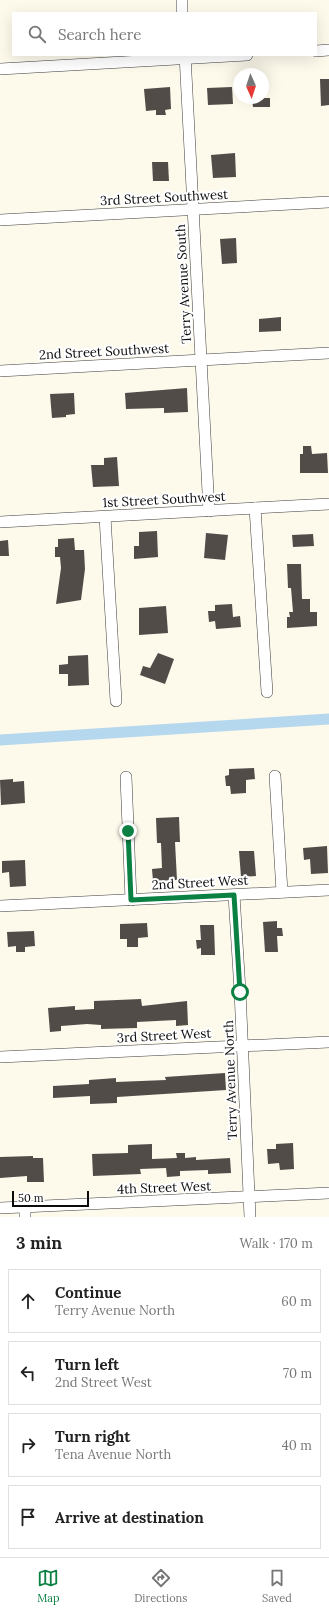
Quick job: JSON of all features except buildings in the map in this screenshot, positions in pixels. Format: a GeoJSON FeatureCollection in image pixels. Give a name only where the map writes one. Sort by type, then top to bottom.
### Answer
{"type":"FeatureCollection","features":[{"type":"Feature","properties":{"kind":"street"},"geometry":{"type":"LineString","coordinates":[[182,0],[182,12]]}},
{"type":"Feature","properties":{"kind":"street"},"geometry":{"type":"LineString","coordinates":[[317,51],[329,50]]}},
{"type":"Feature","properties":{"kind":"street"},"geometry":{"type":"LineString","coordinates":[[0,69],[216,56]]}},
{"type":"Feature","properties":{"kind":"street","name":"Terry Avenue South"},"geometry":{"type":"LineString","coordinates":[[185,57],[209,511]]}},
{"type":"Feature","properties":{"kind":"street","name":"3rd Street Southwest"},"geometry":{"type":"LineString","coordinates":[[0,220],[329,202]]}},
{"type":"Feature","properties":{"kind":"street","name":"2nd Street Southwest"},"geometry":{"type":"LineString","coordinates":[[0,371],[329,353]]}},
{"type":"Feature","properties":{"kind":"street","name":"1st Street Southwest"},"geometry":{"type":"LineString","coordinates":[[0,522],[329,504]]}},
{"type":"Feature","properties":{"kind":"street"},"geometry":{"type":"LineString","coordinates":[[255,508],[267,692]]}},
{"type":"Feature","properties":{"kind":"street"},"geometry":{"type":"LineString","coordinates":[[104,517],[116,701]]}},
{"type":"Feature","properties":{"kind":"street"},"geometry":{"type":"LineString","coordinates":[[275,776],[282,892]]}},
{"type":"Feature","properties":{"kind":"street"},"geometry":{"type":"LineString","coordinates":[[126,777],[131,900]]}},
{"type":"Feature","properties":{"kind":"street","name":"2nd Street West"},"geometry":{"type":"LineString","coordinates":[[0,906],[329,890]]}},
{"type":"Feature","properties":{"kind":"street","name":"Terry Avenue North"},"geometry":{"type":"LineString","coordinates":[[234,895],[243,1046],[250,1217]]}},
{"type":"Feature","properties":{"kind":"street","name":"3rd Street West"},"geometry":{"type":"LineString","coordinates":[[0,1057],[329,1042]]}},
{"type":"Feature","properties":{"kind":"street","name":"4th Street West"},"geometry":{"type":"LineString","coordinates":[[0,1208],[25,1212],[329,1193]]}},
{"type":"Feature","properties":{"kind":"waterway"},"geometry":{"type":"LineString","coordinates":[[0,740],[329,719]]}},
{"type":"Feature","properties":{"kind":"route"},"geometry":{"type":"LineString","coordinates":[[128,831],[131,900],[234,895],[240,992]]}}]}
